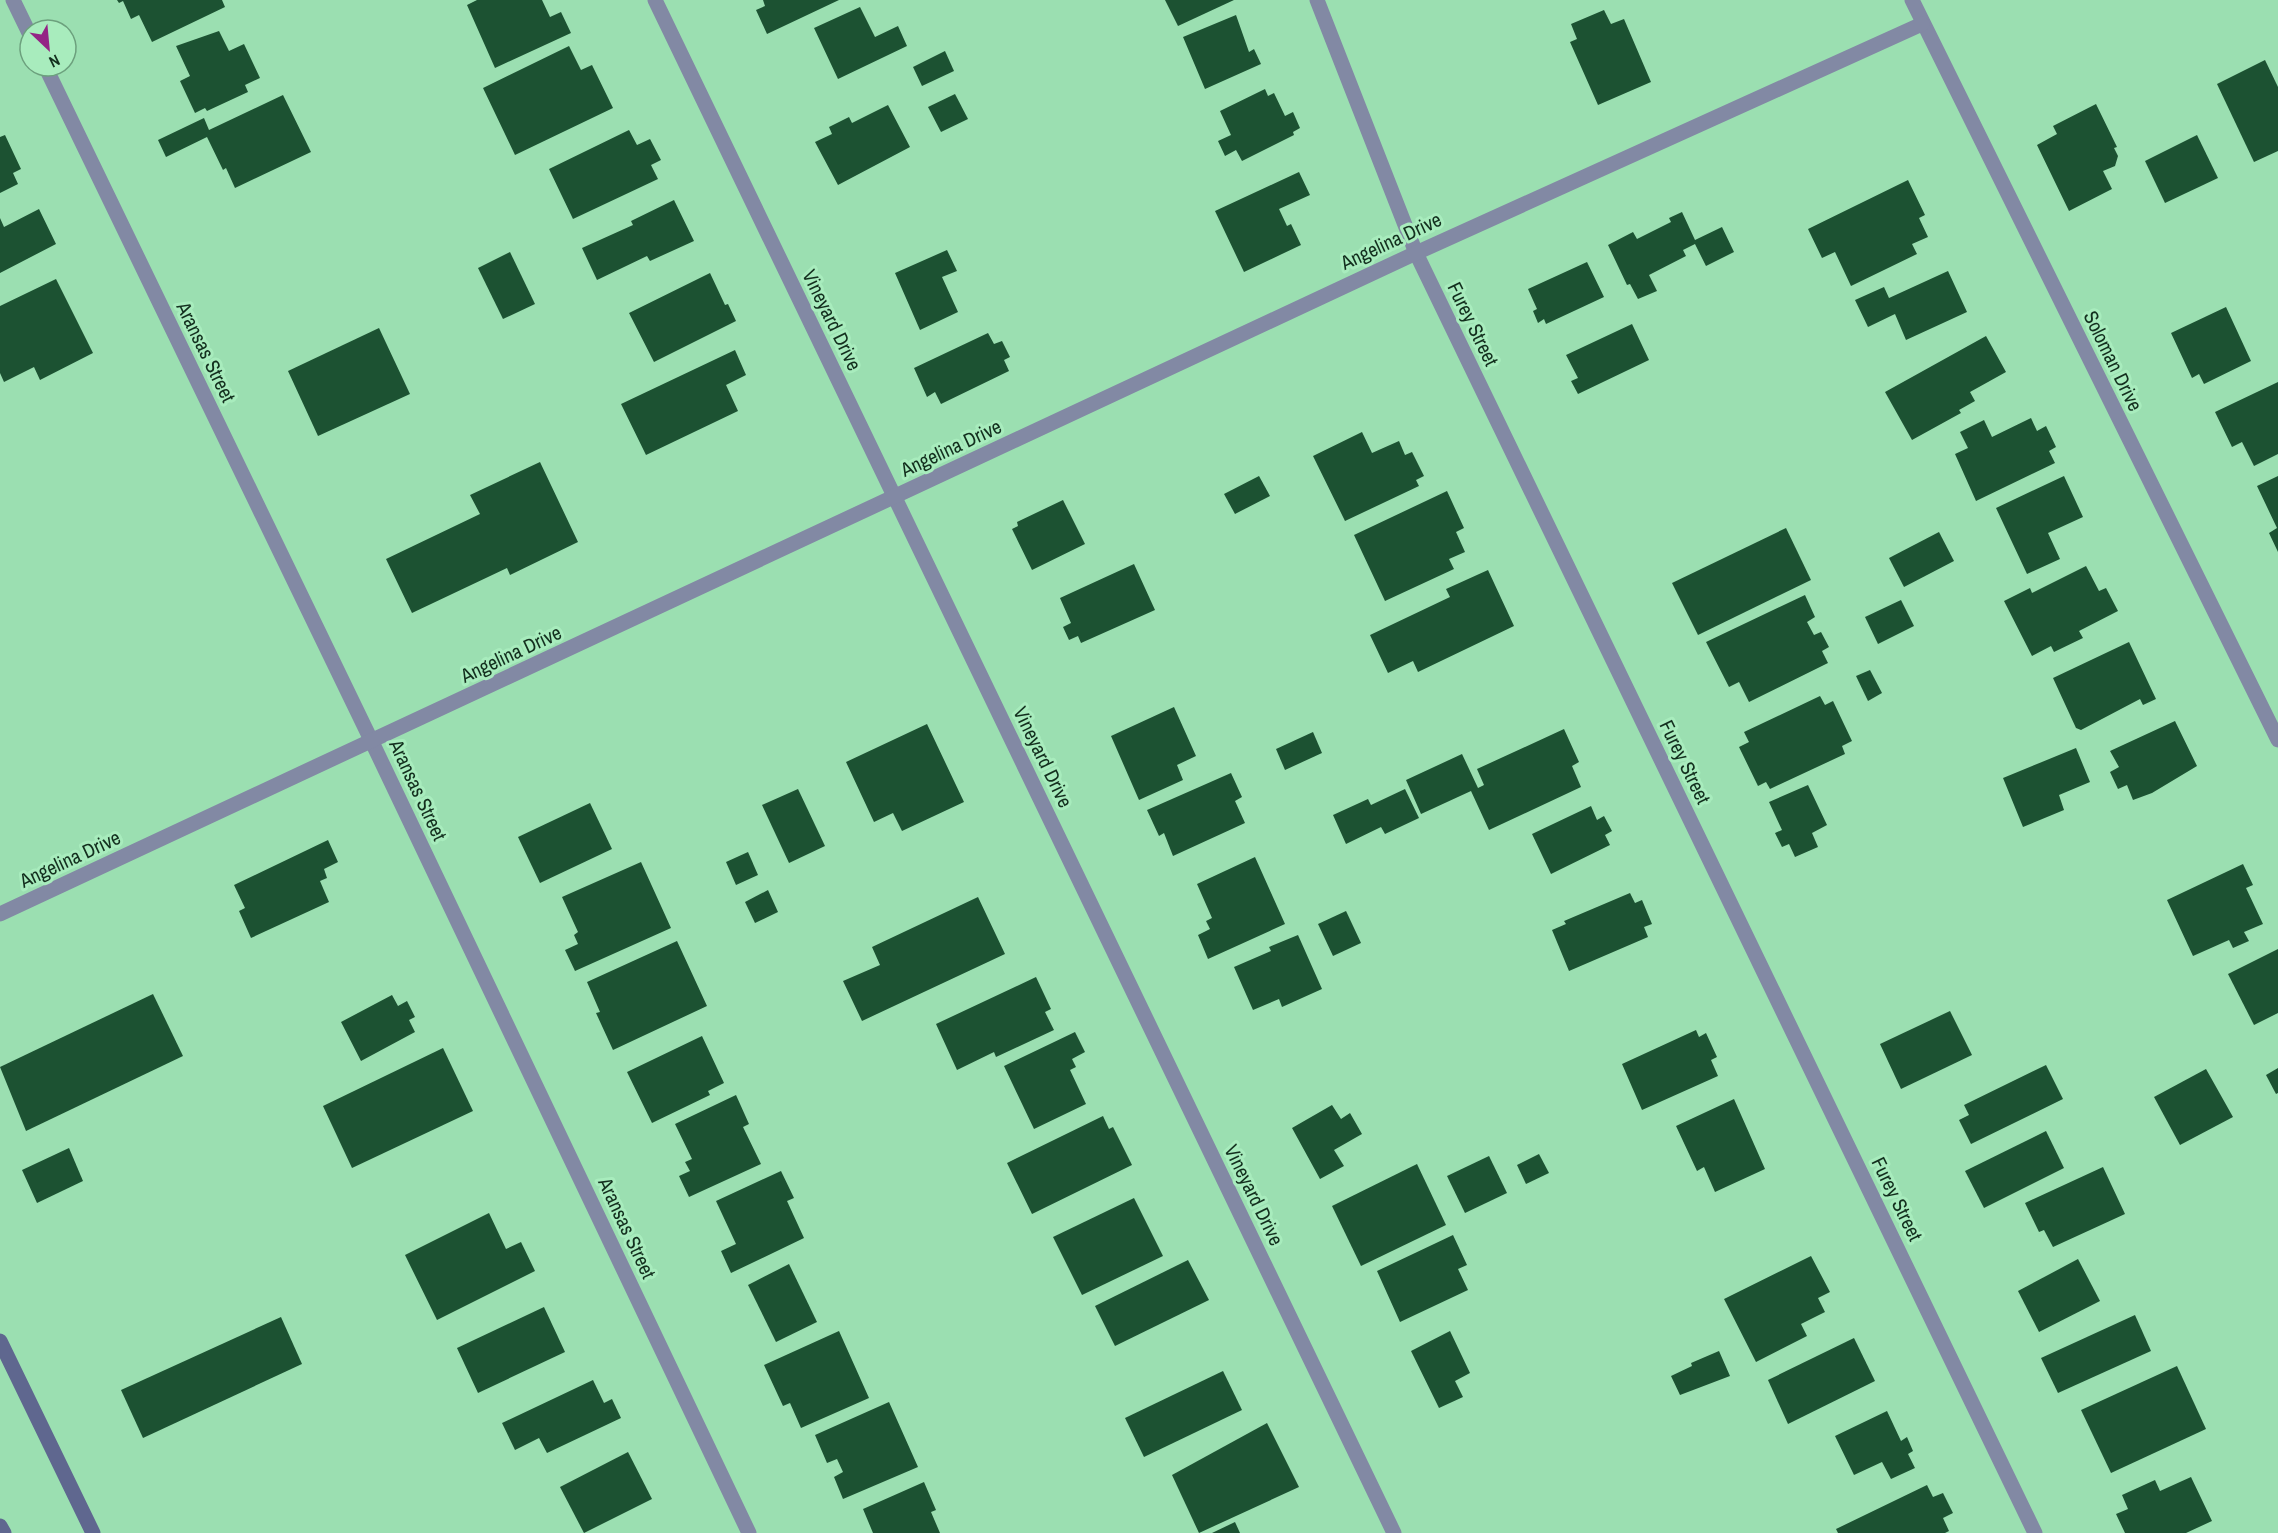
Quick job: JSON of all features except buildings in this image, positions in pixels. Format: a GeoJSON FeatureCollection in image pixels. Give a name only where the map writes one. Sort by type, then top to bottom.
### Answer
{"type":"FeatureCollection","features":[{"type":"Feature","properties":{"kind":"main road"},"geometry":{"type":"LineString","coordinates":[[0,1341],[93,1533]]}},
{"type":"Feature","properties":{"kind":"main road"},"geometry":{"type":"LineString","coordinates":[[0,1526],[4,1533]]}},
{"type":"Feature","properties":{"kind":"street"},"geometry":{"type":"LineString","coordinates":[[13,0],[22,18]]}},
{"type":"Feature","properties":{"kind":"street","name":"Vineyard Drive"},"geometry":{"type":"LineString","coordinates":[[655,0],[1394,1533]]}},
{"type":"Feature","properties":{"kind":"street","name":"Furey Street"},"geometry":{"type":"LineString","coordinates":[[1317,0],[1416,253],[2035,1533]]}},
{"type":"Feature","properties":{"kind":"street","name":"Soloman Drive"},"geometry":{"type":"LineString","coordinates":[[1912,0],[2278,740]]}},
{"type":"Feature","properties":{"kind":"street","name":"Angelina Drive"},"geometry":{"type":"LineString","coordinates":[[0,914],[1416,253],[1922,24]]}},
{"type":"Feature","properties":{"kind":"street","name":"Aransas Street"},"geometry":{"type":"LineString","coordinates":[[51,78],[372,742],[748,1533]]}}]}
